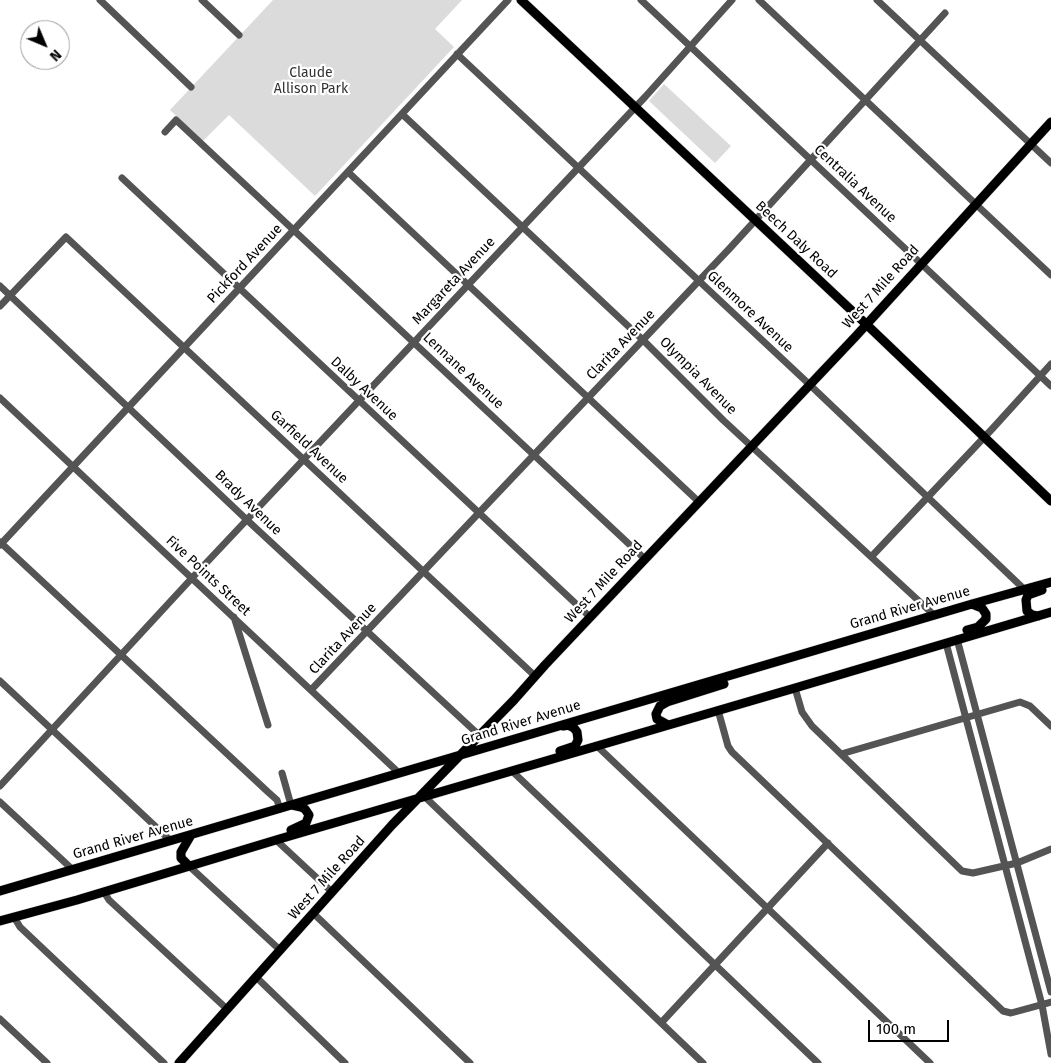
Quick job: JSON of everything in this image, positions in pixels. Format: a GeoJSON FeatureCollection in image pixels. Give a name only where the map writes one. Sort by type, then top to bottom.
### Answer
{"type":"FeatureCollection","features":[{"type":"Feature","properties":{"kind":"main road","name":"Beech Daly Road"},"geometry":{"type":"LineString","coordinates":[[521,0],[1051,500]]}},
{"type":"Feature","properties":{"kind":"main road","name":"West 7 Mile Road"},"geometry":{"type":"LineString","coordinates":[[179,1063],[332,892],[810,384],[1051,122]]}},
{"type":"Feature","properties":{"kind":"main road","name":"Grand River Avenue"},"geometry":{"type":"LineString","coordinates":[[0,891],[1051,582]]}},
{"type":"Feature","properties":{"kind":"main road"},"geometry":{"type":"LineString","coordinates":[[1038,616],[1032,615],[1027,611],[1028,595],[1051,587]]}},
{"type":"Feature","properties":{"kind":"main road"},"geometry":{"type":"LineString","coordinates":[[890,660],[907,648],[982,624],[986,619],[986,614],[982,608],[972,604]]}},
{"type":"Feature","properties":{"kind":"main road"},"geometry":{"type":"LineString","coordinates":[[0,921],[1050,613]]}},
{"type":"Feature","properties":{"kind":"main road"},"geometry":{"type":"LineString","coordinates":[[668,725],[657,719],[656,714],[660,706],[667,702],[730,682],[743,672]]}},
{"type":"Feature","properties":{"kind":"main road"},"geometry":{"type":"LineString","coordinates":[[537,764],[547,754],[574,746],[578,742],[577,732],[574,728],[558,726]]}},
{"type":"Feature","properties":{"kind":"main road"},"geometry":{"type":"LineString","coordinates":[[276,840],[283,833],[302,826],[308,820],[309,815],[305,809],[301,806],[291,805]]}},
{"type":"Feature","properties":{"kind":"main road"},"geometry":{"type":"LineString","coordinates":[[189,866],[181,858],[182,852],[192,835]]}},
{"type":"Feature","properties":{"kind":"street"},"geometry":{"type":"LineString","coordinates":[[100,0],[191,86]]}},
{"type":"Feature","properties":{"kind":"street"},"geometry":{"type":"LineString","coordinates":[[202,0],[239,35]]}},
{"type":"Feature","properties":{"kind":"street","name":"Pickford Avenue"},"geometry":{"type":"LineString","coordinates":[[1,543],[508,0]]}},
{"type":"Feature","properties":{"kind":"street","name":"Centralia Avenue"},"geometry":{"type":"LineString","coordinates":[[641,0],[1051,386]]}},
{"type":"Feature","properties":{"kind":"street","name":"Margareta Avenue"},"geometry":{"type":"LineString","coordinates":[[0,786],[192,578],[635,107],[732,0]]}},
{"type":"Feature","properties":{"kind":"street"},"geometry":{"type":"LineString","coordinates":[[759,0],[1051,275]]}},
{"type":"Feature","properties":{"kind":"street"},"geometry":{"type":"LineString","coordinates":[[877,0],[1051,163]]}},
{"type":"Feature","properties":{"kind":"street","name":"Clarita Avenue"},"geometry":{"type":"LineString","coordinates":[[312,690],[756,220],[945,13]]}},
{"type":"Feature","properties":{"kind":"street","name":"Glenmore Avenue"},"geometry":{"type":"LineString","coordinates":[[458,54],[810,384],[1024,589]]}},
{"type":"Feature","properties":{"kind":"street","name":"Olympia Avenue"},"geometry":{"type":"LineString","coordinates":[[402,114],[643,340],[723,420],[934,615]]}},
{"type":"Feature","properties":{"kind":"street","name":"Lennane Avenue"},"geometry":{"type":"LineString","coordinates":[[165,132],[176,120],[644,559]]}},
{"type":"Feature","properties":{"kind":"street"},"geometry":{"type":"LineString","coordinates":[[348,172],[698,502]]}},
{"type":"Feature","properties":{"kind":"street","name":"Dalby Avenue"},"geometry":{"type":"LineString","coordinates":[[122,178],[238,289],[590,617]]}},
{"type":"Feature","properties":{"kind":"street","name":"Garfield Avenue"},"geometry":{"type":"LineString","coordinates":[[10,296],[66,237],[535,676]]}},
{"type":"Feature","properties":{"kind":"street","name":"Brady Avenue"},"geometry":{"type":"LineString","coordinates":[[0,286],[366,632],[480,736]]}},
{"type":"Feature","properties":{"kind":"street"},"geometry":{"type":"LineString","coordinates":[[0,306],[10,296]]}},
{"type":"Feature","properties":{"kind":"street"},"geometry":{"type":"LineString","coordinates":[[872,556],[985,437],[1051,364]]}},
{"type":"Feature","properties":{"kind":"street","name":"Five Points Street"},"geometry":{"type":"LineString","coordinates":[[0,398],[399,773]]}},
{"type":"Feature","properties":{"kind":"street"},"geometry":{"type":"LineString","coordinates":[[1,543],[277,800],[280,809]]}},
{"type":"Feature","properties":{"kind":"street"},"geometry":{"type":"LineString","coordinates":[[234,617],[268,725]]}},
{"type":"Feature","properties":{"kind":"street"},"geometry":{"type":"LineString","coordinates":[[957,639],[1051,992]]}},
{"type":"Feature","properties":{"kind":"street"},"geometry":{"type":"LineString","coordinates":[[946,643],[1042,1005],[1051,1054]]}},
{"type":"Feature","properties":{"kind":"street"},"geometry":{"type":"LineString","coordinates":[[0,681],[170,841]]}},
{"type":"Feature","properties":{"kind":"street"},"geometry":{"type":"LineString","coordinates":[[796,688],[806,720],[962,871],[973,873],[1017,863],[1051,849]]}},
{"type":"Feature","properties":{"kind":"street"},"geometry":{"type":"LineString","coordinates":[[841,754],[965,717],[1023,702],[1030,706],[1051,726]]}},
{"type":"Feature","properties":{"kind":"street"},"geometry":{"type":"LineString","coordinates":[[718,710],[728,746],[732,752],[1003,1010],[1011,1013],[1051,1002]]}},
{"type":"Feature","properties":{"kind":"street"},"geometry":{"type":"LineString","coordinates":[[597,746],[930,1063]]}},
{"type":"Feature","properties":{"kind":"street"},"geometry":{"type":"LineString","coordinates":[[512,771],[818,1063]]}},
{"type":"Feature","properties":{"kind":"street"},"geometry":{"type":"LineString","coordinates":[[282,772],[291,805]]}},
{"type":"Feature","properties":{"kind":"street"},"geometry":{"type":"LineString","coordinates":[[421,798],[703,1063]]}},
{"type":"Feature","properties":{"kind":"street"},"geometry":{"type":"LineString","coordinates":[[0,802],[72,870]]}},
{"type":"Feature","properties":{"kind":"street"},"geometry":{"type":"LineString","coordinates":[[276,840],[332,892]]}},
{"type":"Feature","properties":{"kind":"street"},"geometry":{"type":"LineString","coordinates":[[661,1023],[828,843]]}},
{"type":"Feature","properties":{"kind":"street"},"geometry":{"type":"LineString","coordinates":[[189,866],[280,950]]}},
{"type":"Feature","properties":{"kind":"street"},"geometry":{"type":"LineString","coordinates":[[104,892],[109,900],[227,1009]]}},
{"type":"Feature","properties":{"kind":"street"},"geometry":{"type":"LineString","coordinates":[[313,913],[470,1063]]}},
{"type":"Feature","properties":{"kind":"street"},"geometry":{"type":"LineString","coordinates":[[14,917],[20,927],[164,1063]]}},
{"type":"Feature","properties":{"kind":"street"},"geometry":{"type":"LineString","coordinates":[[256,977],[345,1063]]}},
{"type":"Feature","properties":{"kind":"street"},"geometry":{"type":"LineString","coordinates":[[0,1019],[47,1063]]}},
{"type":"Feature","properties":{"kind":"green space","name":"Claude Allison Park"},"geometry":{"type":"Polygon","coordinates":[[[273,0],[462,0],[435,29],[454,47],[315,196],[229,115],[203,141],[170,110],[273,0]]]}},
{"type":"Feature","properties":{"kind":"green space"},"geometry":{"type":"Polygon","coordinates":[[[664,84],[731,146],[715,163],[649,101],[664,84]]]}}]}
